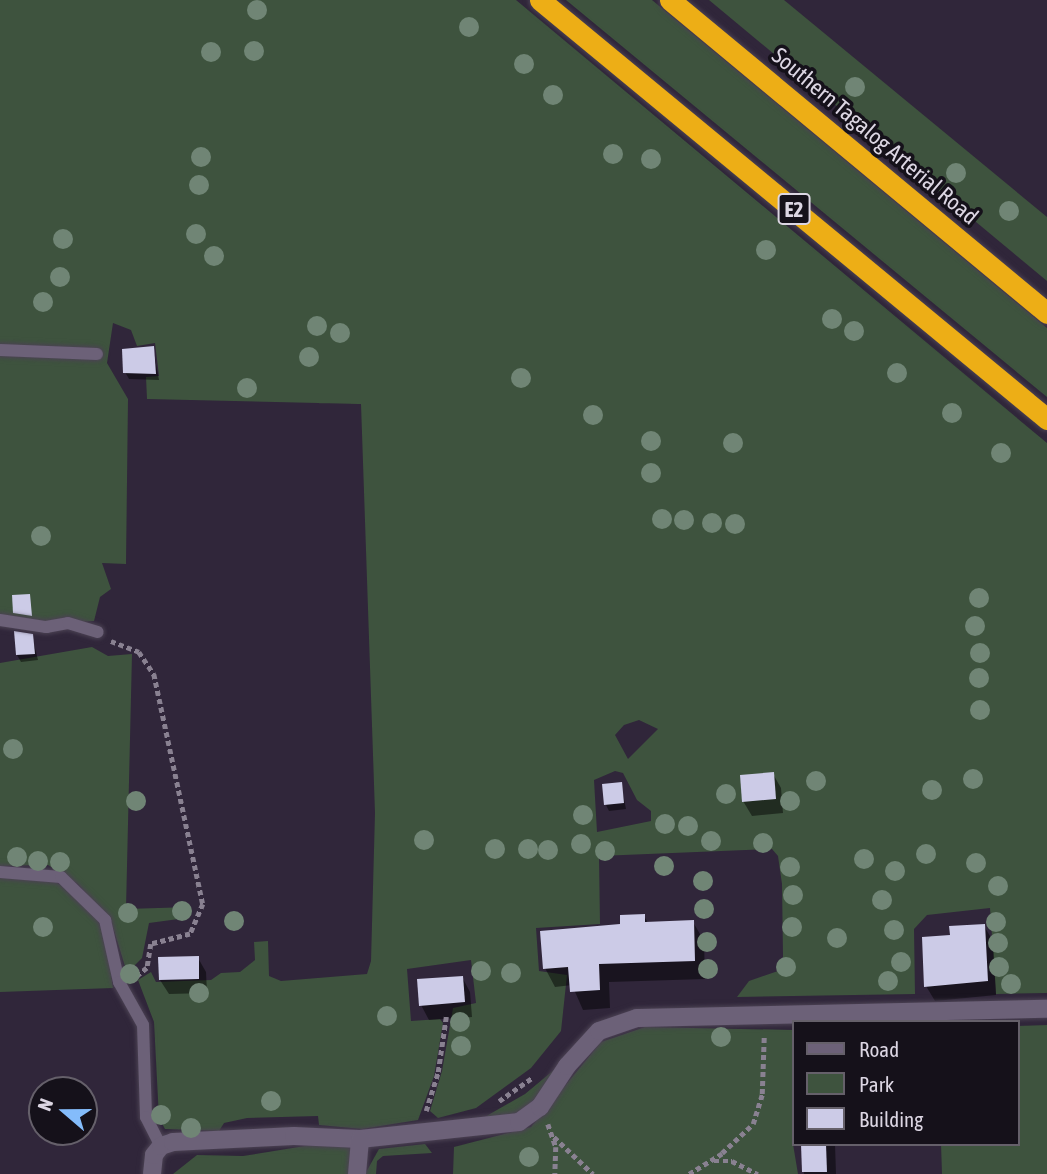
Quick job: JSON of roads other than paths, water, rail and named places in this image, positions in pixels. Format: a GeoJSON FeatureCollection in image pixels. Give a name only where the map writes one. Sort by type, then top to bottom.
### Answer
{"type":"FeatureCollection","features":[{"type":"Feature","properties":{"kind":"highway","name":"E2"},"geometry":{"type":"LineString","coordinates":[[540,0],[1047,419]]}},
{"type":"Feature","properties":{"kind":"highway","name":"Southern Tagalog Arterial Road"},"geometry":{"type":"LineString","coordinates":[[670,0],[1047,313]]}},
{"type":"Feature","properties":{"kind":"street"},"geometry":{"type":"LineString","coordinates":[[152,1174],[154,1155],[161,1146],[193,1140],[294,1136],[360,1139],[503,1126],[528,1118],[540,1107],[578,1054],[613,1024],[674,1015],[1047,1009]]}},
{"type":"Feature","properties":{"kind":"street"},"geometry":{"type":"LineString","coordinates":[[357,1174],[360,1139]]}},
{"type":"Feature","properties":{"kind":"lane"},"geometry":{"type":"LineString","coordinates":[[0,350],[97,354]]}},
{"type":"Feature","properties":{"kind":"lane"},"geometry":{"type":"LineString","coordinates":[[0,620],[46,627],[68,622],[98,632]]}},
{"type":"Feature","properties":{"kind":"lane"},"geometry":{"type":"LineString","coordinates":[[0,872],[48,873],[77,888],[105,920],[123,987],[143,1025],[146,1117],[161,1146]]}}]}
